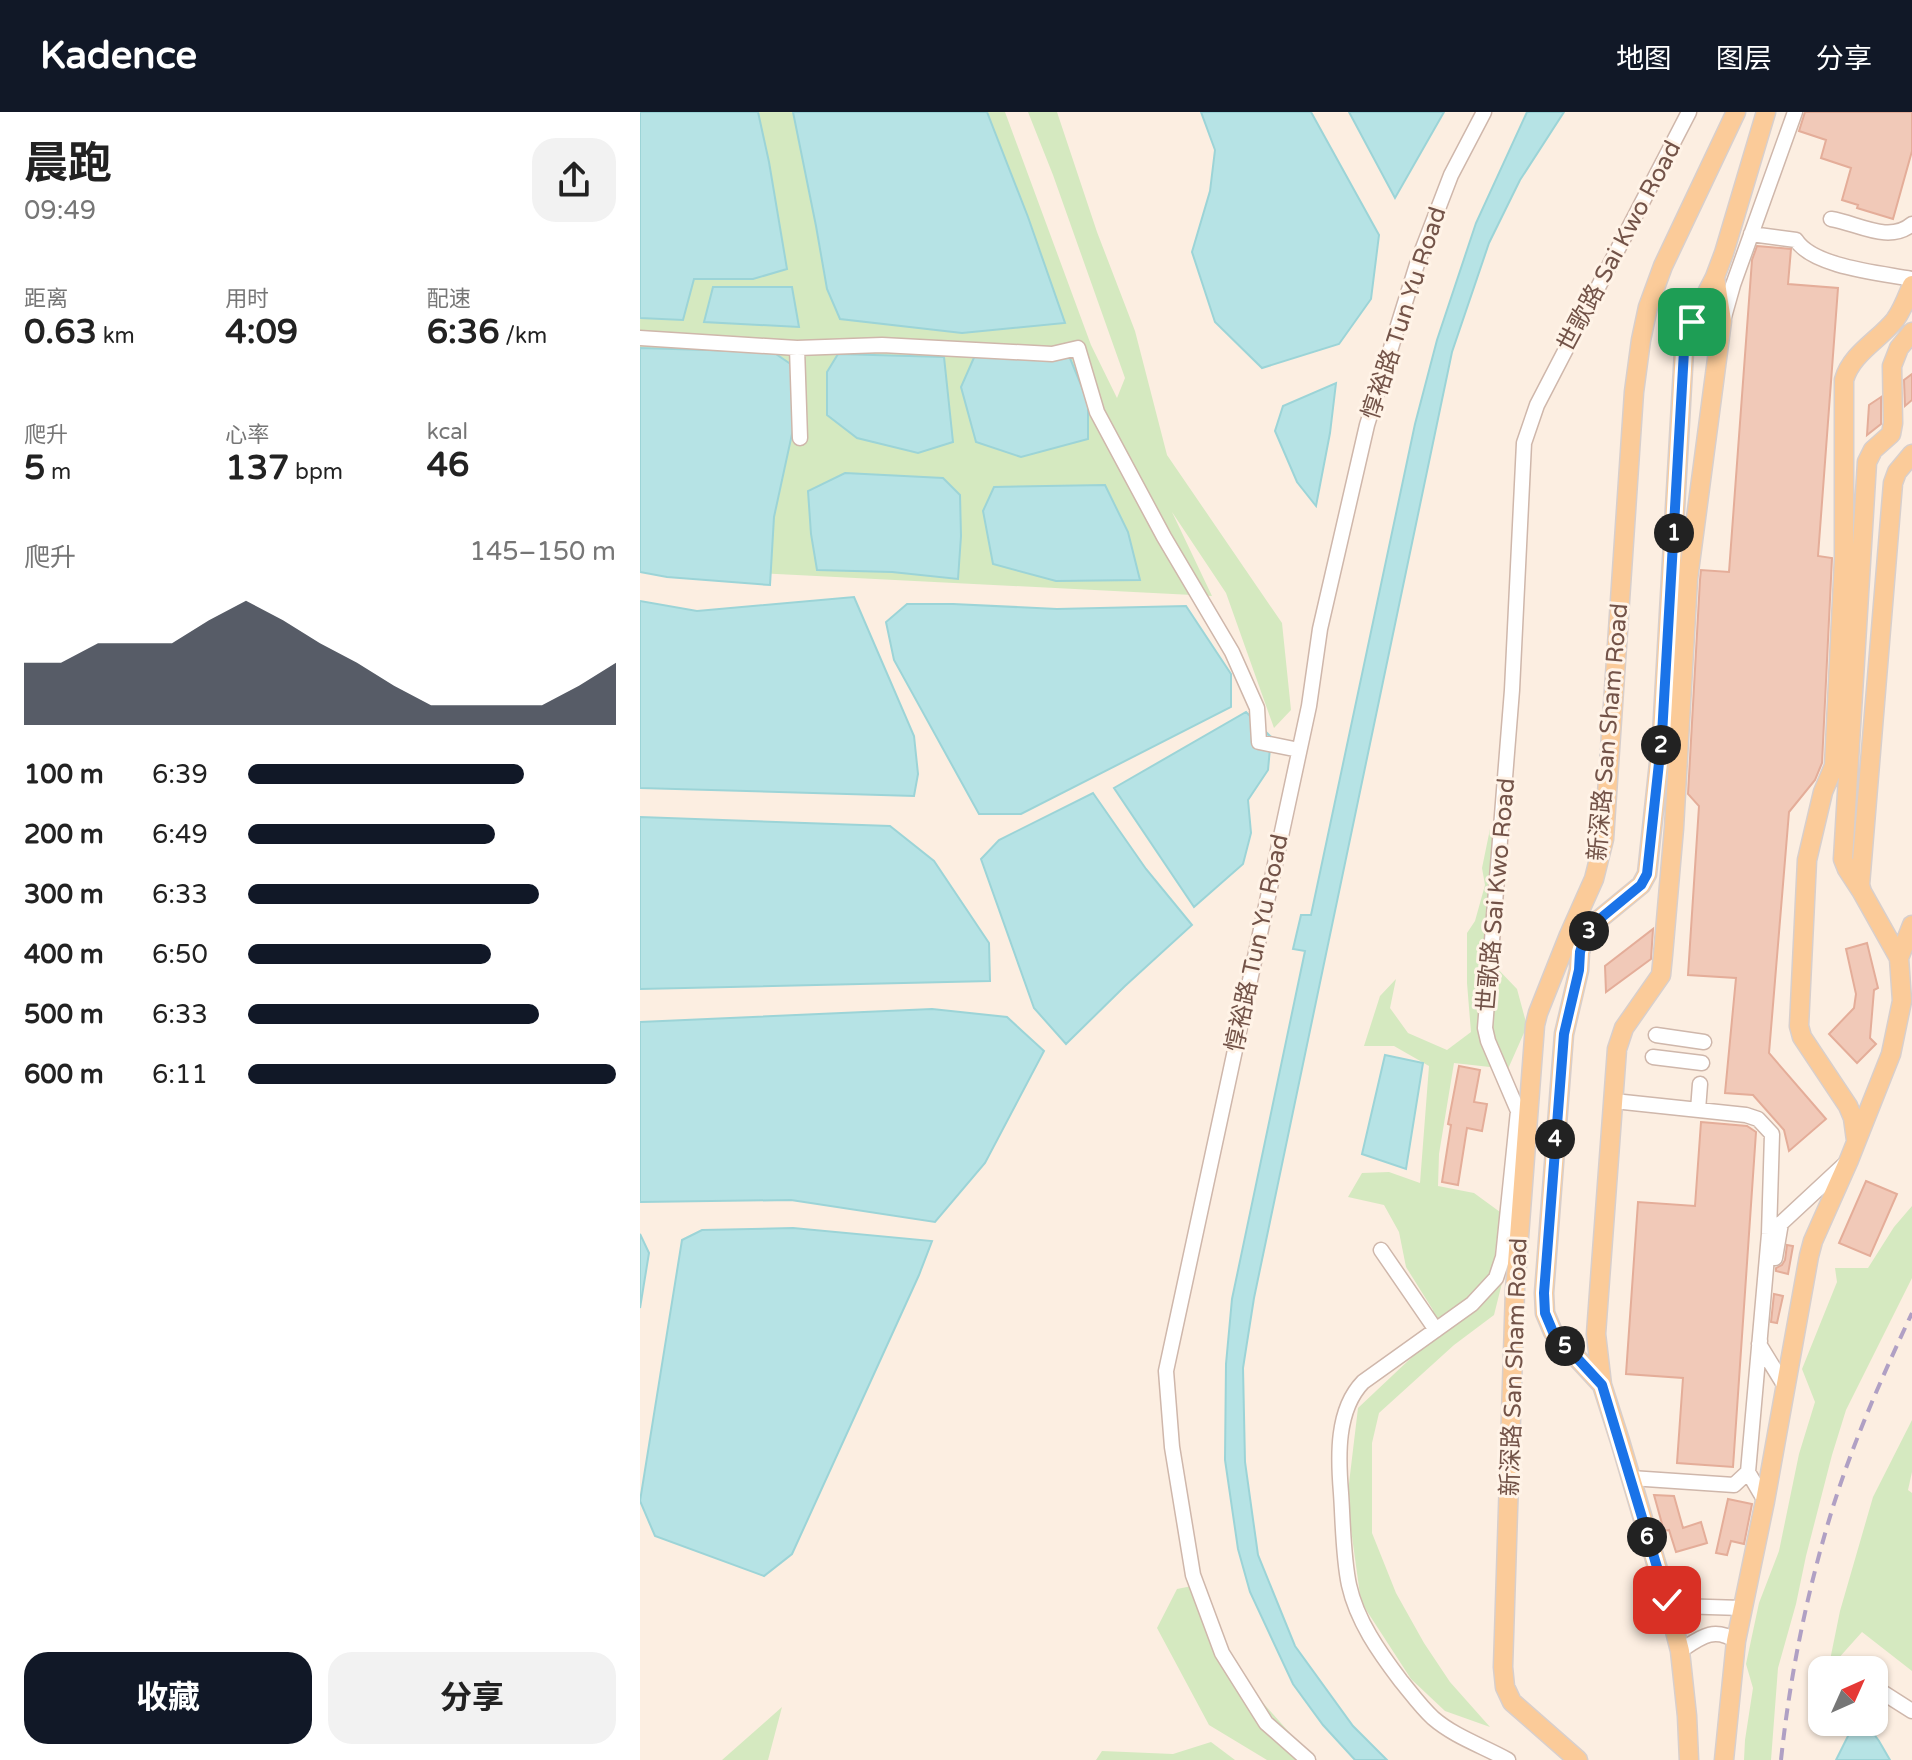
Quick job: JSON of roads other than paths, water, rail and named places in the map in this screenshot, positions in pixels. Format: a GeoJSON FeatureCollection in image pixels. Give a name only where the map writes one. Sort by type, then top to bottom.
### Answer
{"type":"FeatureCollection","features":[{"type":"Feature","properties":{"kind":"main road","name":"新深路 San Sham Road"},"geometry":{"type":"LineString","coordinates":[[1578,1760],[1512,1702],[1505,1687],[1503,1667],[1515,1290],[1534,1039],[1538,1013],[1594,879],[1604,839],[1634,392],[1643,329],[1663,266],[1736,112]]}},
{"type":"Feature","properties":{"kind":"main road","name":"新深路 San Sham Road"},"geometry":{"type":"LineString","coordinates":[[1602,1385],[1553,1332],[1545,1313],[1564,1034],[1585,936],[1596,922],[1641,885],[1647,874],[1662,735],[1684,351],[1692,322],[1724,253],[1766,112]]}},
{"type":"Feature","properties":{"kind":"main road","name":"新深路 San Sham Road"},"geometry":{"type":"LineString","coordinates":[[1689,1760],[1680,1651],[1602,1385],[1596,1334],[1617,1049],[1624,1028],[1661,975],[1674,828],[1688,579],[1722,321],[1715,277]]}},
{"type":"Feature","properties":{"kind":"main road"},"geometry":{"type":"LineString","coordinates":[[1856,1140],[1848,1106],[1802,1037],[1799,1026],[1807,860],[1823,792],[1834,766],[1844,559],[1844,380],[1852,362],[1904,307],[1912,282]]}},
{"type":"Feature","properties":{"kind":"main road"},"geometry":{"type":"LineString","coordinates":[[1724,1760],[1736,1641],[1813,1241],[1891,1054],[1902,1001],[1899,958],[1843,859],[1867,462],[1873,450],[1891,434],[1892,366],[1899,348],[1912,332]]}},
{"type":"Feature","properties":{"kind":"main road"},"geometry":{"type":"LineString","coordinates":[[1862,892],[1860,885],[1893,483],[1897,472],[1912,454]]}},
{"type":"Feature","properties":{"kind":"main road"},"geometry":{"type":"LineString","coordinates":[[1899,958],[1912,925]]}},
{"type":"Feature","properties":{"kind":"street","name":"惇裕路 Tun Yu Road"},"geometry":{"type":"LineString","coordinates":[[1308,1760],[1266,1723],[1222,1653],[1193,1575],[1172,1447],[1166,1371],[1309,706],[1320,629],[1367,425],[1418,261],[1451,175],[1484,112]]}},
{"type":"Feature","properties":{"kind":"street","name":"世歌路 Sai Kwo Road"},"geometry":{"type":"LineString","coordinates":[[1508,1760],[1433,1718],[1371,1640],[1356,1609],[1349,1583],[1338,1466],[1340,1439],[1344,1417],[1363,1382],[1479,1297],[1496,1278],[1503,1257],[1518,1111],[1485,1028],[1512,690],[1524,443],[1537,405],[1689,112]]}},
{"type":"Feature","properties":{"kind":"street"},"geometry":{"type":"LineString","coordinates":[[1722,321],[1795,112]]}},
{"type":"Feature","properties":{"kind":"street"},"geometry":{"type":"LineString","coordinates":[[1831,219],[1893,233],[1903,232],[1912,224]]}},
{"type":"Feature","properties":{"kind":"street"},"geometry":{"type":"LineString","coordinates":[[1751,234],[1796,240],[1811,255],[1912,282]]}},
{"type":"Feature","properties":{"kind":"street"},"geometry":{"type":"LineString","coordinates":[[640,338],[797,348],[882,345],[1052,354],[1078,348],[1097,412],[1164,537],[1232,652],[1257,708],[1259,742],[1299,750]]}},
{"type":"Feature","properties":{"kind":"street"},"geometry":{"type":"LineString","coordinates":[[797,348],[800,438]]}},
{"type":"Feature","properties":{"kind":"street"},"geometry":{"type":"LineString","coordinates":[[1656,1035],[1704,1042]]}},
{"type":"Feature","properties":{"kind":"street"},"geometry":{"type":"LineString","coordinates":[[1653,1057],[1702,1063]]}},
{"type":"Feature","properties":{"kind":"street"},"geometry":{"type":"LineString","coordinates":[[1698,1110],[1700,1084]]}},
{"type":"Feature","properties":{"kind":"street"},"geometry":{"type":"LineString","coordinates":[[1614,1101],[1746,1115],[1758,1119],[1772,1134],[1769,1234],[1748,1472],[1765,1501]]}},
{"type":"Feature","properties":{"kind":"street"},"geometry":{"type":"LineString","coordinates":[[1769,1234],[1849,1160]]}},
{"type":"Feature","properties":{"kind":"street"},"geometry":{"type":"LineString","coordinates":[[1781,1223],[1759,1344],[1786,1388]]}},
{"type":"Feature","properties":{"kind":"street"},"geometry":{"type":"LineString","coordinates":[[1381,1250],[1436,1330]]}},
{"type":"Feature","properties":{"kind":"street"},"geometry":{"type":"LineString","coordinates":[[1631,1478],[1734,1485],[1748,1472]]}},
{"type":"Feature","properties":{"kind":"street"},"geometry":{"type":"LineString","coordinates":[[1667,1600],[1677,1606],[1742,1608]]}},
{"type":"Feature","properties":{"kind":"street"},"geometry":{"type":"LineString","coordinates":[[1680,1651],[1714,1633],[1736,1641]]}},
{"type":"Feature","properties":{"kind":"street"},"geometry":{"type":"LineString","coordinates":[[1888,1696],[1912,1711]]}},
{"type":"Feature","properties":{"kind":"water"},"geometry":{"type":"Polygon","coordinates":[[[640,112],[758,112],[787,269],[753,279],[694,279],[683,320],[640,318],[640,112]]]}},
{"type":"Feature","properties":{"kind":"water"},"geometry":{"type":"Polygon","coordinates":[[[793,112],[987,112],[1065,323],[962,333],[840,319],[827,289],[793,112]]]}},
{"type":"Feature","properties":{"kind":"water"},"geometry":{"type":"Polygon","coordinates":[[[1201,112],[1311,112],[1379,235],[1371,299],[1339,344],[1262,368],[1215,322],[1192,252],[1210,191],[1215,150],[1201,112]]]}},
{"type":"Feature","properties":{"kind":"water"},"geometry":{"type":"Polygon","coordinates":[[[1349,112],[1444,112],[1395,198],[1349,112]]]}},
{"type":"Feature","properties":{"kind":"water"},"geometry":{"type":"Polygon","coordinates":[[[1527,112],[1564,112],[1520,180],[1489,243],[1452,352],[1254,1298],[1243,1368],[1245,1462],[1258,1555],[1295,1646],[1353,1726],[1387,1760],[1355,1760],[1323,1725],[1293,1684],[1250,1592],[1238,1549],[1225,1460],[1226,1364],[1232,1299],[1305,951],[1293,949],[1301,915],[1311,915],[1415,424],[1437,340],[1476,223],[1527,112]]]}},
{"type":"Feature","properties":{"kind":"water"},"geometry":{"type":"Polygon","coordinates":[[[713,287],[792,287],[799,327],[704,322],[713,287]]]}},
{"type":"Feature","properties":{"kind":"water"},"geometry":{"type":"Polygon","coordinates":[[[1065,346],[1088,402],[1088,439],[1021,457],[976,442],[961,387],[976,353],[1065,346]]]}},
{"type":"Feature","properties":{"kind":"water"},"geometry":{"type":"Polygon","coordinates":[[[640,348],[773,352],[805,374],[774,517],[770,585],[640,572],[640,348]]]}},
{"type":"Feature","properties":{"kind":"water"},"geometry":{"type":"Polygon","coordinates":[[[838,354],[944,357],[953,442],[918,453],[857,438],[827,415],[827,372],[838,354]]]}},
{"type":"Feature","properties":{"kind":"water"},"geometry":{"type":"Polygon","coordinates":[[[1336,383],[1316,506],[1297,482],[1275,431],[1283,406],[1336,383]]]}},
{"type":"Feature","properties":{"kind":"water"},"geometry":{"type":"Polygon","coordinates":[[[845,473],[943,478],[960,495],[958,579],[892,572],[817,570],[808,491],[845,473]]]}},
{"type":"Feature","properties":{"kind":"water"},"geometry":{"type":"Polygon","coordinates":[[[1105,485],[1128,532],[1140,580],[1056,581],[993,564],[983,511],[994,487],[1105,485]]]}},
{"type":"Feature","properties":{"kind":"water"},"geometry":{"type":"Polygon","coordinates":[[[854,597],[914,736],[918,774],[914,796],[640,788],[640,601],[697,611],[854,597]]]}},
{"type":"Feature","properties":{"kind":"water"},"geometry":{"type":"Polygon","coordinates":[[[907,604],[1057,609],[1186,606],[1231,674],[1231,707],[1021,814],[979,814],[894,660],[886,622],[907,604]]]}},
{"type":"Feature","properties":{"kind":"water"},"geometry":{"type":"Polygon","coordinates":[[[1246,712],[1271,737],[1268,770],[1248,800],[1251,833],[1243,864],[1194,907],[1114,788],[1246,712]]]}},
{"type":"Feature","properties":{"kind":"water"},"geometry":{"type":"Polygon","coordinates":[[[1093,793],[1146,869],[1192,925],[1066,1044],[1034,1008],[981,859],[999,840],[1093,793]]]}},
{"type":"Feature","properties":{"kind":"water"},"geometry":{"type":"Polygon","coordinates":[[[640,817],[890,826],[934,861],[989,943],[990,981],[640,989],[640,817]]]}},
{"type":"Feature","properties":{"kind":"water"},"geometry":{"type":"Polygon","coordinates":[[[932,1009],[1007,1017],[1044,1051],[985,1163],[935,1222],[791,1200],[640,1202],[640,1022],[932,1009]]]}},
{"type":"Feature","properties":{"kind":"water"},"geometry":{"type":"Polygon","coordinates":[[[1385,1055],[1423,1063],[1406,1169],[1362,1154],[1385,1055]]]}},
{"type":"Feature","properties":{"kind":"water"},"geometry":{"type":"Polygon","coordinates":[[[793,1228],[932,1241],[792,1554],[764,1576],[655,1536],[640,1501],[682,1240],[702,1230],[793,1228]]]}},
{"type":"Feature","properties":{"kind":"water"},"geometry":{"type":"Polygon","coordinates":[[[640,1234],[649,1253],[640,1308],[640,1234]]]}},
{"type":"Feature","properties":{"kind":"water"},"geometry":{"type":"Polygon","coordinates":[[[1848,1736],[1875,1736],[1890,1760],[1836,1760],[1848,1736]]]}},
{"type":"Feature","properties":{"kind":"railway"},"geometry":{"type":"LineString","coordinates":[[1781,1760],[1800,1634],[1832,1510],[1869,1410],[1912,1313]]}}]}
